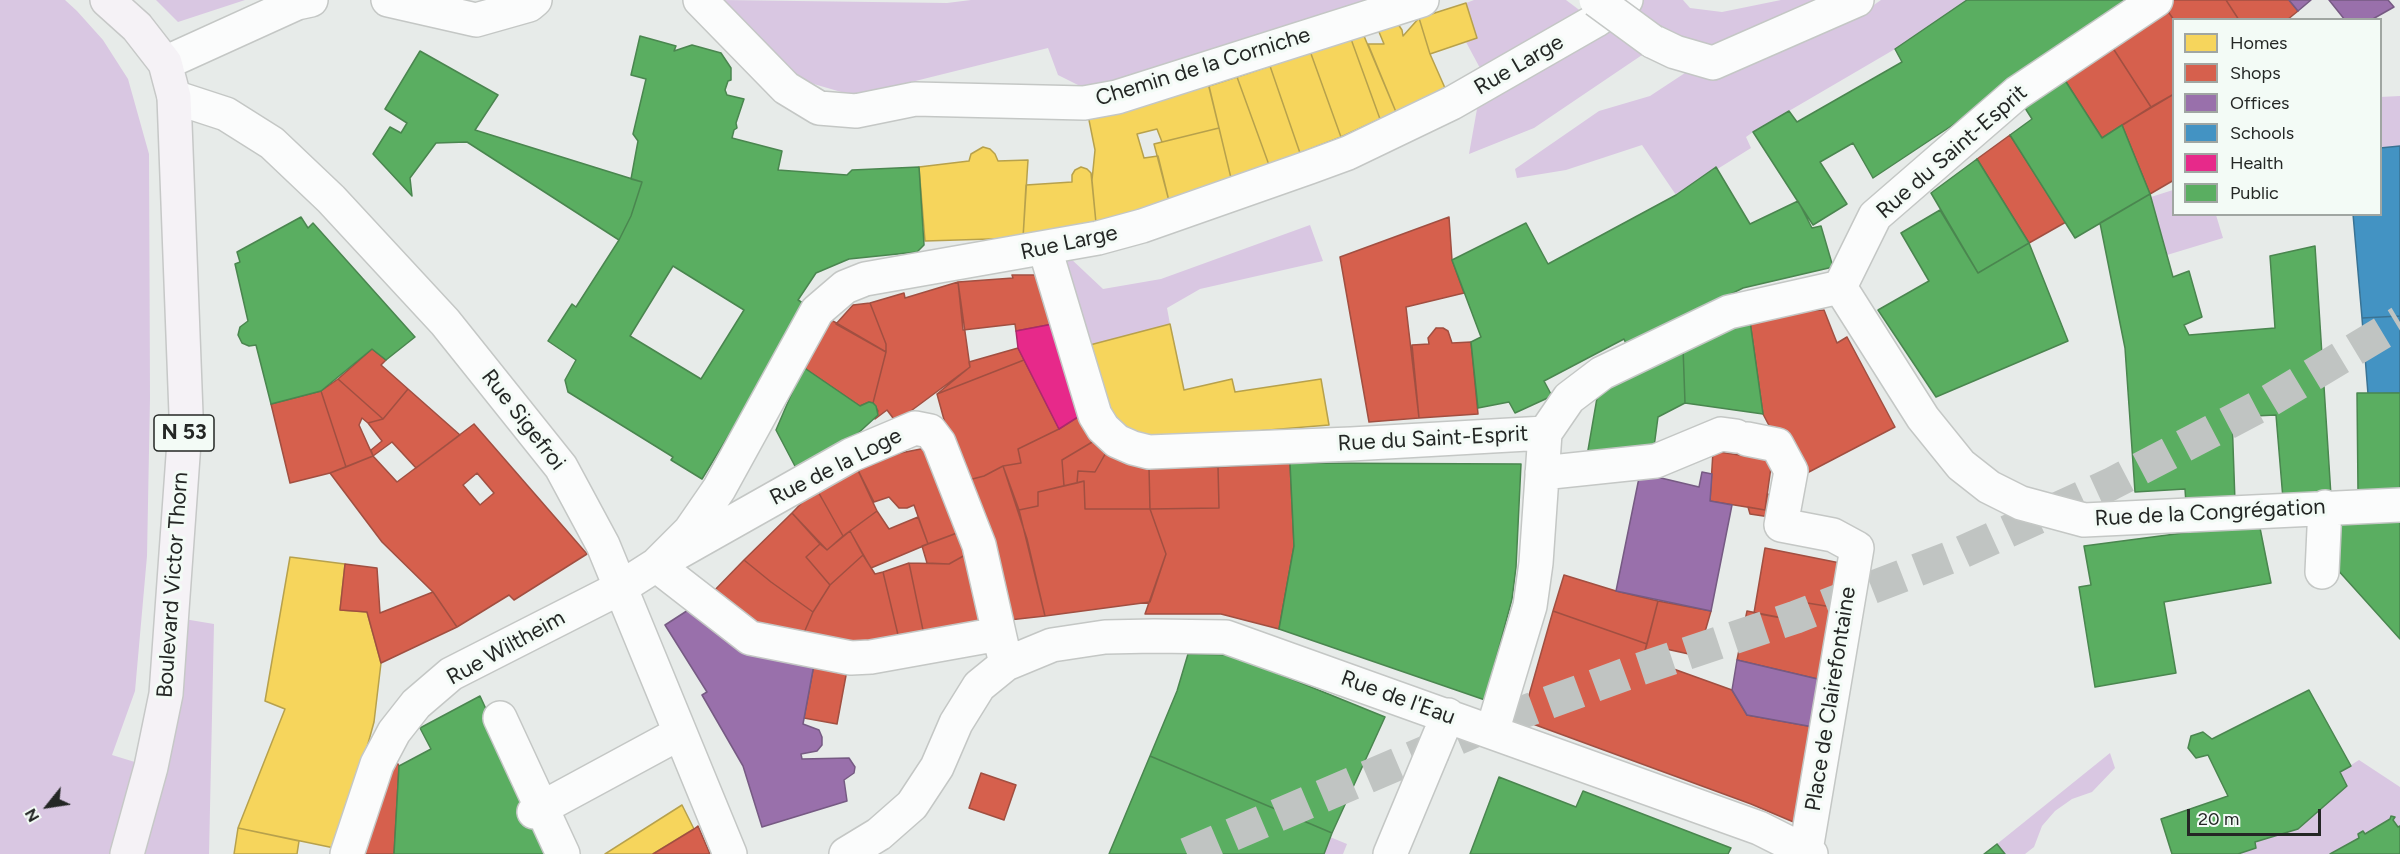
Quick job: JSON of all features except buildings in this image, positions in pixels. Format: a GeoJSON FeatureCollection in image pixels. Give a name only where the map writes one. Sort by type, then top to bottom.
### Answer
{"type":"FeatureCollection","features":[{"type":"Feature","properties":{"kind":"main road","name":"N 53"},"geometry":{"type":"LineString","coordinates":[[107,0],[137,27],[165,63],[174,97]]}},
{"type":"Feature","properties":{"kind":"main road","name":"Boulevard Victor Thorn"},"geometry":{"type":"LineString","coordinates":[[127,854],[151,767],[166,694],[186,414],[174,97]]}},
{"type":"Feature","properties":{"kind":"street"},"geometry":{"type":"LineString","coordinates":[[165,63],[297,3],[311,0]]}},
{"type":"Feature","properties":{"kind":"street"},"geometry":{"type":"LineString","coordinates":[[388,0],[476,20],[529,5],[535,0]]}},
{"type":"Feature","properties":{"kind":"street","name":"Chemin de la Corniche"},"geometry":{"type":"LineString","coordinates":[[700,0],[786,88],[819,108],[856,111],[915,99],[1084,103],[1117,97],[1422,0]]}},
{"type":"Feature","properties":{"kind":"street"},"geometry":{"type":"LineString","coordinates":[[1596,0],[1652,41],[1675,52],[1713,63],[1857,0]]}},
{"type":"Feature","properties":{"kind":"street","name":"Rue Large"},"geometry":{"type":"LineString","coordinates":[[620,588],[656,565],[690,531],[718,489],[814,315],[828,299],[845,287],[865,279],[1045,249],[1142,226],[1348,153],[1482,87],[1595,21],[1626,0]]}},
{"type":"Feature","properties":{"kind":"street","name":"Rue du Saint-Esprit"},"geometry":{"type":"LineString","coordinates":[[1045,249],[1095,415],[1103,428],[1117,441],[1133,448],[1149,452],[1316,446],[1545,433],[1569,398],[1602,373],[1729,312],[1840,287],[1875,216],[2017,93],[2156,0]]}},
{"type":"Feature","properties":{"kind":"street","name":"Rue Sigefroi"},"geometry":{"type":"LineString","coordinates":[[174,97],[226,114],[272,143],[331,199],[445,322],[561,467],[603,545],[730,854]]}},
{"type":"Feature","properties":{"kind":"street","name":"Rue de la Congrégation"},"geometry":{"type":"LineString","coordinates":[[1840,287],[1923,418],[1961,465],[1989,487],[2021,503],[2084,520],[2400,505]]}},
{"type":"Feature","properties":{"kind":"street","name":"Rue de la Loge"},"geometry":{"type":"LineString","coordinates":[[656,565],[851,454],[915,428],[930,431],[939,443],[979,545],[1002,649]]}},
{"type":"Feature","properties":{"kind":"street"},"geometry":{"type":"LineString","coordinates":[[1492,732],[1530,606],[1536,563],[1545,433]]}},
{"type":"Feature","properties":{"kind":"street","name":"Place de Clairefontaine"},"geometry":{"type":"LineString","coordinates":[[1542,473],[1656,461],[1721,434],[1778,445],[1791,471],[1781,525],[1833,535],[1857,548],[1809,852]]}},
{"type":"Feature","properties":{"kind":"street"},"geometry":{"type":"LineString","coordinates":[[2322,572],[2325,507]]}},
{"type":"Feature","properties":{"kind":"street","name":"Rue de l'Eau"},"geometry":{"type":"LineString","coordinates":[[656,565],[750,638],[851,658],[1002,649],[1105,638],[1226,637],[1759,828],[1809,852]]}},
{"type":"Feature","properties":{"kind":"street","name":"Rue Wiltheim"},"geometry":{"type":"LineString","coordinates":[[347,854],[377,764],[394,732],[416,704],[451,674],[620,588]]}},
{"type":"Feature","properties":{"kind":"street","name":"Rue de l'Eau"},"geometry":{"type":"LineString","coordinates":[[846,854],[879,834],[912,805],[937,767],[956,723],[1002,649]]}},
{"type":"Feature","properties":{"kind":"street"},"geometry":{"type":"LineString","coordinates":[[1390,854],[1448,716]]}},
{"type":"Feature","properties":{"kind":"street"},"geometry":{"type":"LineString","coordinates":[[500,718],[538,810],[563,854]]}},
{"type":"Feature","properties":{"kind":"street"},"geometry":{"type":"LineString","coordinates":[[538,810],[680,733]]}},
{"type":"Feature","properties":{"kind":"shaded area"},"geometry":{"type":"Polygon","coordinates":[[[0,0],[65,0],[77,11],[103,40],[128,79],[149,154],[150,398],[147,556],[135,691],[112,755],[151,767],[172,617],[214,624],[209,854],[0,854],[0,0]]]}},
{"type":"Feature","properties":{"kind":"shaded area"},"geometry":{"type":"Polygon","coordinates":[[[156,0],[245,0],[178,22],[156,0]]]}},
{"type":"Feature","properties":{"kind":"shaded area"},"geometry":{"type":"Polygon","coordinates":[[[722,0],[947,3],[971,0],[1382,0],[1090,91],[1058,75],[1048,48],[855,96],[800,80],[722,0]]]}},
{"type":"Feature","properties":{"kind":"shaded area"},"geometry":{"type":"Polygon","coordinates":[[[1474,0],[1566,0],[1582,12],[1481,70],[1466,42],[1477,38],[1466,3],[1474,0]]]}},
{"type":"Feature","properties":{"kind":"shaded area"},"geometry":{"type":"Polygon","coordinates":[[[1622,0],[1683,0],[1690,8],[1722,12],[1781,0],[1828,0],[1714,48],[1670,35],[1622,0]]]}},
{"type":"Feature","properties":{"kind":"shaded area"},"geometry":{"type":"Polygon","coordinates":[[[1881,0],[1967,0],[1895,49],[1753,132],[1746,137],[1751,148],[1676,195],[1642,145],[1566,170],[1517,178],[1515,169],[1599,111],[1650,96],[1688,71],[1858,16],[1881,0]]]}},
{"type":"Feature","properties":{"kind":"shaded area"},"geometry":{"type":"Polygon","coordinates":[[[1608,29],[1645,53],[1534,128],[1469,154],[1477,109],[1608,29]]]}},
{"type":"Feature","properties":{"kind":"shaded area"},"geometry":{"type":"Polygon","coordinates":[[[2400,96],[2400,146],[2382,148],[2382,97],[2400,96]]]}},
{"type":"Feature","properties":{"kind":"shaded area"},"geometry":{"type":"Polygon","coordinates":[[[2172,190],[2172,216],[2216,216],[2223,238],[2167,255],[2151,197],[2172,190]]]}},
{"type":"Feature","properties":{"kind":"shaded area"},"geometry":{"type":"Polygon","coordinates":[[[1310,225],[1323,261],[1200,289],[1167,308],[1170,324],[1086,346],[1061,259],[1069,257],[1103,289],[1161,279],[1310,225]]]}},
{"type":"Feature","properties":{"kind":"shaded area"},"geometry":{"type":"Polygon","coordinates":[[[2110,753],[2115,768],[2092,792],[2072,799],[2055,811],[2042,826],[2034,847],[2025,854],[2005,854],[1997,844],[2110,753]]]}},
{"type":"Feature","properties":{"kind":"shaded area"},"geometry":{"type":"Polygon","coordinates":[[[2359,760],[2400,787],[2400,826],[2398,827],[2393,820],[2394,817],[2391,816],[2390,819],[2365,834],[2363,831],[2358,834],[2359,838],[2330,854],[2238,854],[2256,848],[2255,842],[2298,829],[2347,786],[2340,772],[2359,760]]]}},
{"type":"Feature","properties":{"kind":"shaded area"},"geometry":{"type":"Polygon","coordinates":[[[1330,837],[1347,844],[1343,854],[1324,854],[1330,837]]]}},
{"type":"Feature","properties":{"kind":"tunnel"},"geometry":{"type":"LineString","coordinates":[[1187,854],[1496,722],[1634,671],[1796,617],[1956,555],[2111,484],[2262,405],[2400,322]]}}]}
